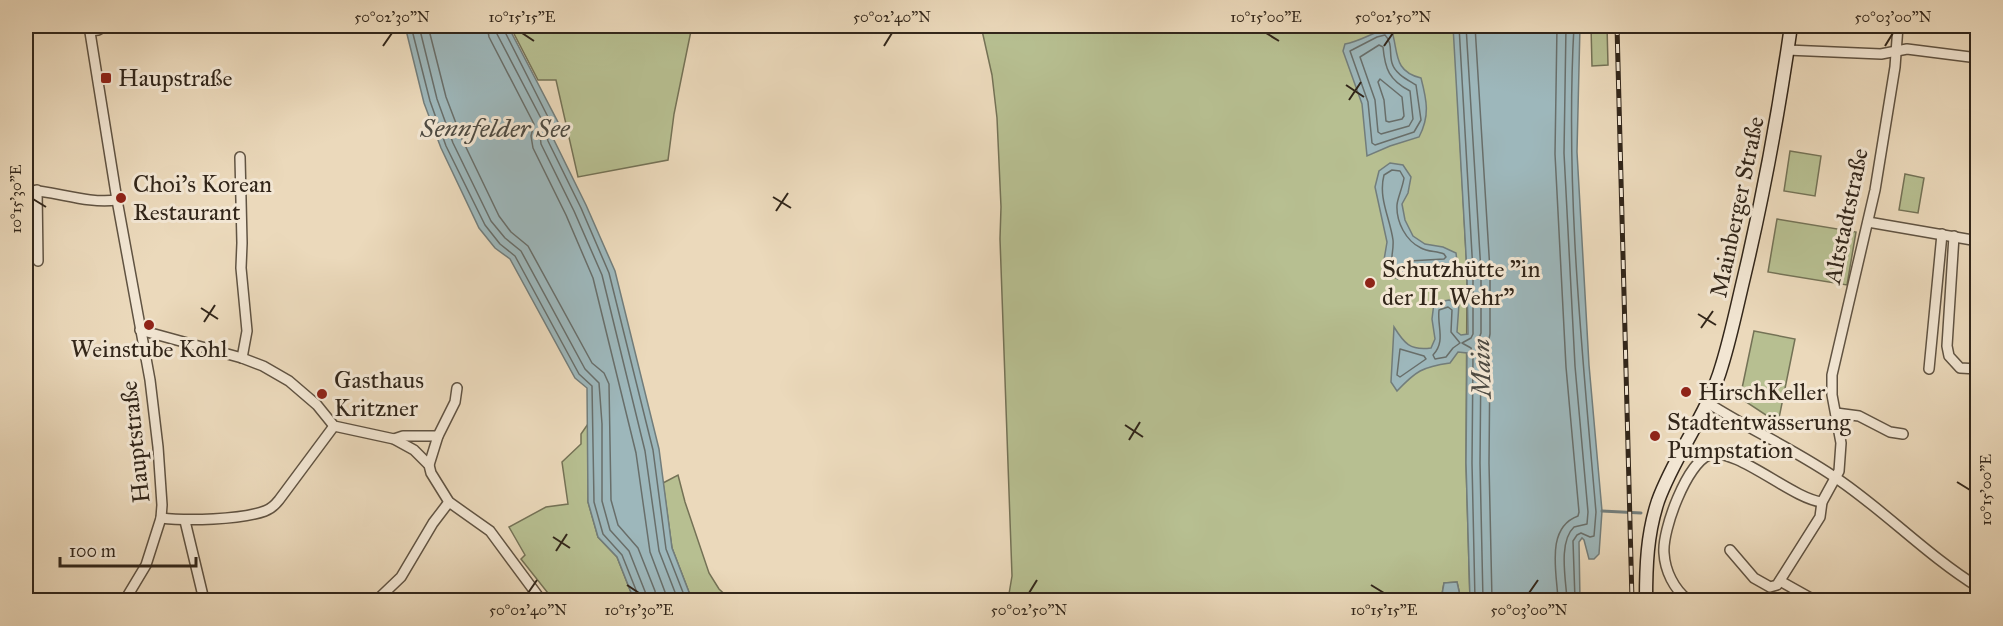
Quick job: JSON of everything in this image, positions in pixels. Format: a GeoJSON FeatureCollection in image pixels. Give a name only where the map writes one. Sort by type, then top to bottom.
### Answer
{"type":"FeatureCollection","features":[{"type":"Feature","properties":{"kind":"main road","name":"Mainberger Straße"},"geometry":{"type":"LineString","coordinates":[[1646,598],[1648,544],[1658,502],[1665,484],[1708,403],[1725,356],[1775,132],[1791,26]]}},
{"type":"Feature","properties":{"kind":"street"},"geometry":{"type":"LineString","coordinates":[[89,28],[98,30],[105,26]]}},
{"type":"Feature","properties":{"kind":"street","name":"Altstadtstraße"},"geometry":{"type":"LineString","coordinates":[[1780,581],[1820,517],[1822,502],[1836,478],[1841,443],[1832,395],[1832,375],[1861,242],[1868,222],[1897,51],[1898,26]]}},
{"type":"Feature","properties":{"kind":"street","name":"Hauptstraße"},"geometry":{"type":"LineString","coordinates":[[89,28],[150,380],[162,506],[161,518],[146,565],[125,600]]}},
{"type":"Feature","properties":{"kind":"street"},"geometry":{"type":"LineString","coordinates":[[1787,50],[1881,54],[1907,49],[1977,58]]}},
{"type":"Feature","properties":{"kind":"street"},"geometry":{"type":"LineString","coordinates":[[240,157],[243,243],[241,268],[247,331],[242,358]]}},
{"type":"Feature","properties":{"kind":"street"},"geometry":{"type":"LineString","coordinates":[[26,190],[37,190],[91,201],[117,200]]}},
{"type":"Feature","properties":{"kind":"street"},"geometry":{"type":"LineString","coordinates":[[37,190],[38,261]]}},
{"type":"Feature","properties":{"kind":"street"},"geometry":{"type":"LineString","coordinates":[[1868,222],[1977,241]]}},
{"type":"Feature","properties":{"kind":"street"},"geometry":{"type":"LineString","coordinates":[[1929,369],[1942,234]]}},
{"type":"Feature","properties":{"kind":"street"},"geometry":{"type":"LineString","coordinates":[[1954,236],[1948,336],[1949,356],[1960,368],[1977,369]]}},
{"type":"Feature","properties":{"kind":"street"},"geometry":{"type":"LineString","coordinates":[[140,330],[263,366],[289,381],[317,405],[334,426],[394,439],[414,450],[429,465],[449,502],[490,531],[518,572],[541,600]]}},
{"type":"Feature","properties":{"kind":"street"},"geometry":{"type":"LineString","coordinates":[[429,465],[438,436],[452,412],[457,388]]}},
{"type":"Feature","properties":{"kind":"street"},"geometry":{"type":"LineString","coordinates":[[1708,403],[1836,478],[1880,510],[1951,570],[1977,587]]}},
{"type":"Feature","properties":{"kind":"street"},"geometry":{"type":"LineString","coordinates":[[1836,413],[1859,416],[1890,432],[1903,434]]}},
{"type":"Feature","properties":{"kind":"street"},"geometry":{"type":"LineString","coordinates":[[161,518],[185,521],[251,515],[273,507],[334,426]]}},
{"type":"Feature","properties":{"kind":"street"},"geometry":{"type":"LineString","coordinates":[[394,439],[403,436],[438,436]]}},
{"type":"Feature","properties":{"kind":"street"},"geometry":{"type":"LineString","coordinates":[[1688,600],[1676,588],[1666,564],[1664,553],[1667,528],[1690,474],[1697,464],[1709,455],[1726,456],[1739,461],[1806,498],[1822,502]]}},
{"type":"Feature","properties":{"kind":"street"},"geometry":{"type":"LineString","coordinates":[[377,600],[401,577],[433,523],[449,502]]}},
{"type":"Feature","properties":{"kind":"street","name":"Hauptstraße"},"geometry":{"type":"LineString","coordinates":[[185,521],[204,600]]}},
{"type":"Feature","properties":{"kind":"street"},"geometry":{"type":"LineString","coordinates":[[1730,550],[1750,574],[1760,581],[1774,588],[1780,581],[1814,600]]}},
{"type":"Feature","properties":{"kind":"green space"},"geometry":{"type":"Polygon","coordinates":[[[510,26],[692,26],[674,114],[668,160],[578,177],[556,80],[538,80],[510,26]]]}},
{"type":"Feature","properties":{"kind":"green space"},"geometry":{"type":"Polygon","coordinates":[[[981,26],[1411,26],[1411,32],[1421,29],[1422,26],[1454,26],[1467,272],[1466,463],[1470,600],[1461,600],[1457,582],[1444,583],[1441,600],[1008,600],[1012,576],[997,118],[992,75],[981,26]]]}},
{"type":"Feature","properties":{"kind":"green space"},"geometry":{"type":"Polygon","coordinates":[[[1591,26],[1607,26],[1608,65],[1592,66],[1591,26]]]}},
{"type":"Feature","properties":{"kind":"green space"},"geometry":{"type":"Polygon","coordinates":[[[1790,151],[1821,156],[1815,196],[1784,191],[1790,151]]]}},
{"type":"Feature","properties":{"kind":"green space"},"geometry":{"type":"Polygon","coordinates":[[[1905,174],[1924,178],[1918,213],[1899,210],[1905,174]]]}},
{"type":"Feature","properties":{"kind":"green space"},"geometry":{"type":"Polygon","coordinates":[[[1777,219],[1856,232],[1847,285],[1768,272],[1777,219]]]}},
{"type":"Feature","properties":{"kind":"green space"},"geometry":{"type":"Polygon","coordinates":[[[1754,331],[1795,339],[1778,423],[1740,398],[1754,331]]]}},
{"type":"Feature","properties":{"kind":"green space"},"geometry":{"type":"Polygon","coordinates":[[[588,424],[588,502],[598,537],[617,557],[634,600],[557,600],[551,597],[521,559],[525,555],[509,527],[546,507],[568,504],[562,462],[581,444],[581,434],[588,424]]]}},
{"type":"Feature","properties":{"kind":"green space"},"geometry":{"type":"Polygon","coordinates":[[[678,475],[709,573],[719,589],[731,600],[692,600],[672,548],[663,483],[678,475]]]}},
{"type":"Feature","properties":{"kind":"water","name":"Sennfelder See"},"geometry":{"type":"Polygon","coordinates":[[[405,26],[508,26],[560,126],[553,138],[615,271],[659,449],[672,548],[692,600],[634,600],[617,557],[598,537],[588,502],[587,388],[575,378],[510,259],[495,248],[479,228],[441,148],[424,103],[405,26]]]}},
{"type":"Feature","properties":{"kind":"water","name":"Main"},"geometry":{"type":"Polygon","coordinates":[[[1453,26],[1580,26],[1577,152],[1589,365],[1602,511],[1599,554],[1594,559],[1589,559],[1584,540],[1582,538],[1579,542],[1580,600],[1470,600],[1466,463],[1467,353],[1458,352],[1450,363],[1420,371],[1397,391],[1391,382],[1394,327],[1408,345],[1424,349],[1431,348],[1435,339],[1432,319],[1434,303],[1449,300],[1459,304],[1457,332],[1461,335],[1468,334],[1467,272],[1453,26]]]}},
{"type":"Feature","properties":{"kind":"water"},"geometry":{"type":"Polygon","coordinates":[[[1391,28],[1401,65],[1412,75],[1421,78],[1426,101],[1425,122],[1419,137],[1367,156],[1362,104],[1343,51],[1345,44],[1391,28]]]}},
{"type":"Feature","properties":{"kind":"water"},"geometry":{"type":"Polygon","coordinates":[[[1390,163],[1403,165],[1411,177],[1408,193],[1402,204],[1405,220],[1413,236],[1425,244],[1443,247],[1456,253],[1457,261],[1454,268],[1446,266],[1410,267],[1398,279],[1386,273],[1384,260],[1387,242],[1375,187],[1379,171],[1390,163]]]}},
{"type":"Feature","properties":{"kind":"water"},"geometry":{"type":"Polygon","coordinates":[[[1457,582],[1461,600],[1441,600],[1444,583],[1457,582]]]}},
{"type":"Feature","properties":{"kind":"waterway"},"geometry":{"type":"LineString","coordinates":[[1602,511],[1641,513]]}},
{"type":"Feature","properties":{"kind":"railway"},"geometry":{"type":"LineString","coordinates":[[1617,26],[1632,600]]}},
{"type":"Feature","properties":{"kind":"place","name":"Haupstraße"},"geometry":{"type":"Point","coordinates":[106,78]}},
{"type":"Feature","properties":{"kind":"place","name":"Choi's Korean Restaurant"},"geometry":{"type":"Point","coordinates":[121,198]}},
{"type":"Feature","properties":{"kind":"place","name":"Schutzhütte \"in der II. Wehr\""},"geometry":{"type":"Point","coordinates":[1370,283]}},
{"type":"Feature","properties":{"kind":"place","name":"Weinstube Kohl"},"geometry":{"type":"Point","coordinates":[149,325]}},
{"type":"Feature","properties":{"kind":"place","name":"HirschKeller"},"geometry":{"type":"Point","coordinates":[1686,392]}},
{"type":"Feature","properties":{"kind":"place","name":"Gasthaus Kritzner"},"geometry":{"type":"Point","coordinates":[322,394]}},
{"type":"Feature","properties":{"kind":"place","name":"Stadtentwässerung Pumpstation"},"geometry":{"type":"Point","coordinates":[1655,436]}}]}
